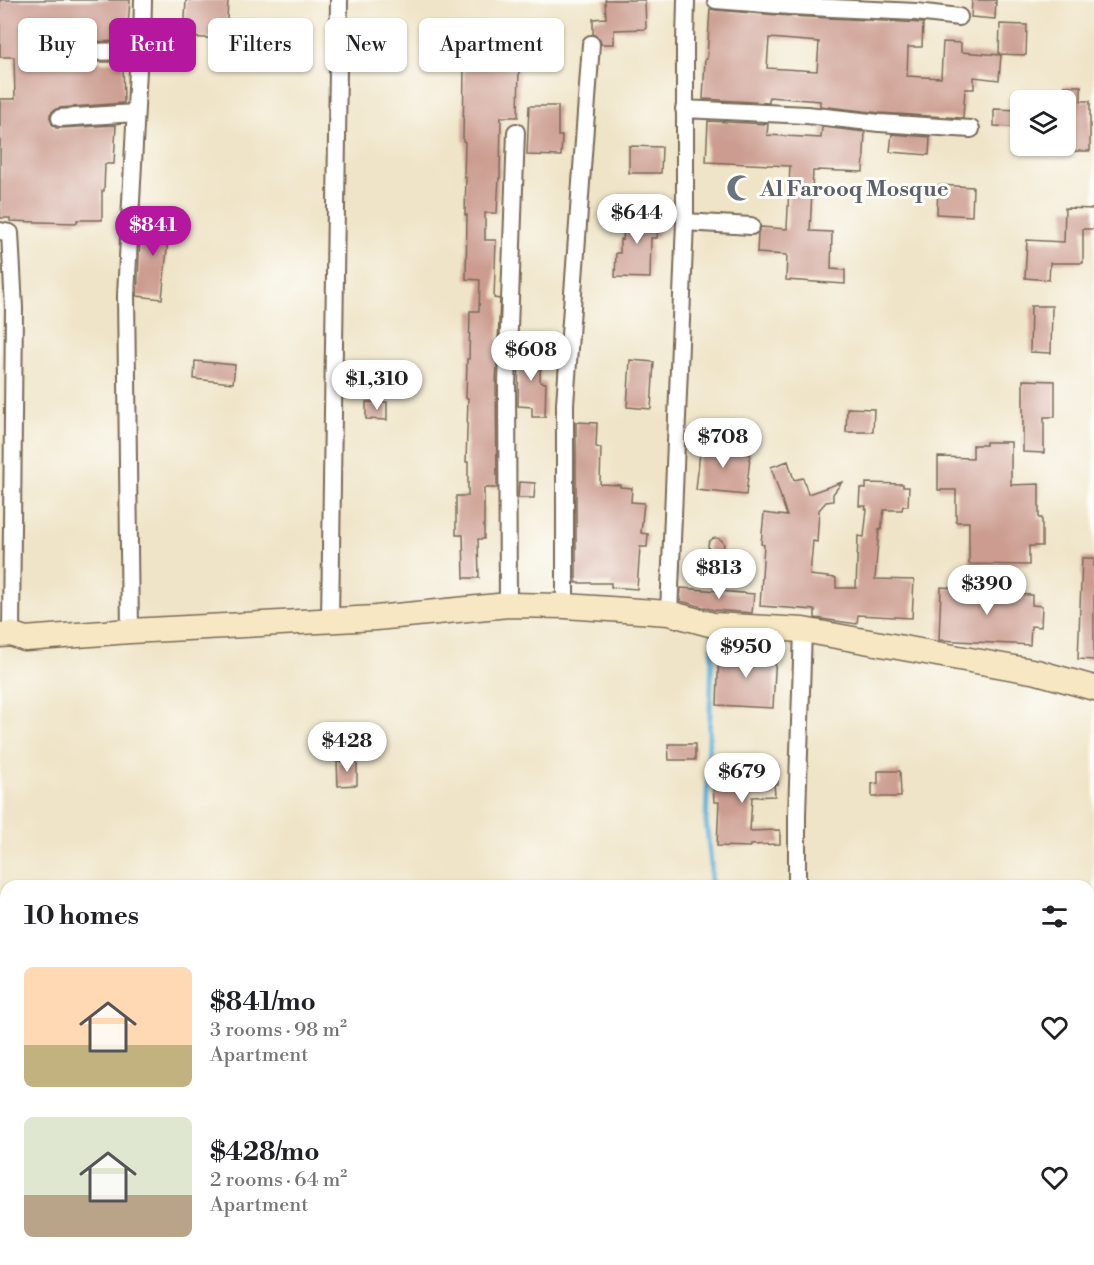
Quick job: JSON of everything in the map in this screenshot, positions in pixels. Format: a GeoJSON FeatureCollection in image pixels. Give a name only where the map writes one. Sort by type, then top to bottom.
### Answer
{"type":"FeatureCollection","features":[{"type":"Feature","properties":{"kind":"street"},"geometry":{"type":"LineString","coordinates":[[143,18],[144,0]]}},
{"type":"Feature","properties":{"kind":"street"},"geometry":{"type":"LineString","coordinates":[[330,620],[339,0]]}},
{"type":"Feature","properties":{"kind":"street"},"geometry":{"type":"LineString","coordinates":[[669,613],[685,222],[686,0]]}},
{"type":"Feature","properties":{"kind":"street"},"geometry":{"type":"LineString","coordinates":[[716,0],[916,12],[960,17]]}},
{"type":"Feature","properties":{"kind":"street"},"geometry":{"type":"LineString","coordinates":[[565,606],[565,404],[591,44]]}},
{"type":"Feature","properties":{"kind":"street"},"geometry":{"type":"LineString","coordinates":[[130,631],[126,295],[138,72]]}},
{"type":"Feature","properties":{"kind":"street"},"geometry":{"type":"LineString","coordinates":[[684,110],[807,115],[879,123],[971,129]]}},
{"type":"Feature","properties":{"kind":"street"},"geometry":{"type":"LineString","coordinates":[[60,118],[135,113]]}},
{"type":"Feature","properties":{"kind":"street"},"geometry":{"type":"LineString","coordinates":[[508,605],[507,384],[516,132]]}},
{"type":"Feature","properties":{"kind":"street"},"geometry":{"type":"LineString","coordinates":[[685,222],[751,226]]}},
{"type":"Feature","properties":{"kind":"street"},"geometry":{"type":"LineString","coordinates":[[0,231],[10,233],[14,308],[5,634],[25,639],[376,618],[508,605],[565,606],[669,613],[713,625],[803,630],[1037,672],[1094,688]]}},
{"type":"Feature","properties":{"kind":"street"},"geometry":{"type":"LineString","coordinates":[[797,880],[803,630]]}},
{"type":"Feature","properties":{"kind":"building"},"geometry":{"type":"Polygon","coordinates":[[[0,0],[130,0],[129,18],[109,18],[109,41],[97,42],[97,18],[18,18],[18,72],[97,72],[97,62],[109,62],[109,72],[123,72],[124,103],[59,108],[50,114],[52,124],[56,128],[116,125],[114,164],[105,164],[102,220],[77,220],[77,223],[10,221],[10,218],[0,218],[0,99],[15,99],[14,57],[0,57],[0,0]]]}},
{"type":"Feature","properties":{"kind":"building"},"geometry":{"type":"Polygon","coordinates":[[[186,0],[228,0],[227,18],[208,18],[208,38],[196,38],[196,18],[185,18],[186,0]]]}},
{"type":"Feature","properties":{"kind":"building"},"geometry":{"type":"Polygon","coordinates":[[[605,0],[645,0],[646,29],[614,30],[614,44],[601,44],[600,39],[593,34],[593,19],[606,18],[605,0]]]}},
{"type":"Feature","properties":{"kind":"building"},"geometry":{"type":"Polygon","coordinates":[[[972,0],[996,0],[995,19],[971,17],[972,0]]]}},
{"type":"Feature","properties":{"kind":"building"},"geometry":{"type":"Polygon","coordinates":[[[710,9],[789,16],[923,23],[922,47],[908,47],[907,76],[941,78],[943,42],[961,43],[961,52],[1001,55],[999,80],[974,77],[974,89],[965,89],[963,118],[880,113],[820,106],[820,101],[769,97],[769,103],[703,99],[705,59],[707,59],[710,9]],[[769,38],[767,68],[817,71],[819,42],[769,38]]]}},
{"type":"Feature","properties":{"kind":"building"},"geometry":{"type":"Polygon","coordinates":[[[1000,24],[1027,25],[1026,55],[999,54],[1000,24]]]}},
{"type":"Feature","properties":{"kind":"building"},"geometry":{"type":"Polygon","coordinates":[[[464,72],[519,72],[518,117],[501,117],[497,213],[485,213],[485,240],[496,240],[494,298],[500,299],[496,384],[497,488],[484,488],[484,539],[478,539],[479,578],[464,578],[463,535],[456,535],[456,496],[468,496],[467,359],[469,359],[470,311],[479,311],[480,280],[466,279],[467,215],[465,215],[466,177],[464,177],[465,142],[463,141],[464,72]]]}},
{"type":"Feature","properties":{"kind":"building"},"geometry":{"type":"Polygon","coordinates":[[[1064,86],[1081,86],[1081,101],[1090,101],[1090,151],[1076,151],[1076,90],[1064,90],[1064,86]]]}},
{"type":"Feature","properties":{"kind":"building"},"geometry":{"type":"Polygon","coordinates":[[[529,106],[558,106],[558,136],[562,136],[561,156],[527,155],[529,106]]]}},
{"type":"Feature","properties":{"kind":"building"},"geometry":{"type":"Polygon","coordinates":[[[994,109],[1010,110],[1010,127],[994,126],[994,109]]]}},
{"type":"Feature","properties":{"kind":"building"},"geometry":{"type":"Polygon","coordinates":[[[708,121],[768,124],[767,135],[821,138],[822,127],[865,132],[863,172],[813,171],[810,231],[832,232],[831,269],[845,270],[845,284],[786,280],[787,255],[757,253],[758,233],[761,227],[787,229],[790,166],[706,162],[708,121]]]}},
{"type":"Feature","properties":{"kind":"building"},"geometry":{"type":"Polygon","coordinates":[[[892,134],[930,137],[929,155],[890,152],[892,134]]]}},
{"type":"Feature","properties":{"kind":"building"},"geometry":{"type":"Polygon","coordinates":[[[629,146],[662,147],[661,173],[629,173],[629,146]]]}},
{"type":"Feature","properties":{"kind":"building"},"geometry":{"type":"Polygon","coordinates":[[[938,185],[973,187],[972,216],[937,214],[938,185]]]}},
{"type":"Feature","properties":{"kind":"building"},"geometry":{"type":"Polygon","coordinates":[[[1065,208],[1094,209],[1094,229],[1083,229],[1083,263],[1050,263],[1049,280],[1025,278],[1027,240],[1064,242],[1065,208]]]}},
{"type":"Feature","properties":{"kind":"building"},"geometry":{"type":"Polygon","coordinates":[[[625,211],[659,213],[657,238],[651,238],[650,278],[615,277],[616,253],[620,253],[620,239],[623,240],[625,211]]]}},
{"type":"Feature","properties":{"kind":"building"},"geometry":{"type":"Polygon","coordinates":[[[141,217],[170,219],[162,299],[137,296],[141,217]]]}},
{"type":"Feature","properties":{"kind":"building"},"geometry":{"type":"Polygon","coordinates":[[[1031,306],[1052,306],[1051,353],[1030,352],[1031,306]]]}},
{"type":"Feature","properties":{"kind":"building"},"geometry":{"type":"Polygon","coordinates":[[[519,347],[541,348],[540,382],[546,383],[545,417],[532,417],[532,407],[518,406],[519,347]]]}},
{"type":"Feature","properties":{"kind":"building"},"geometry":{"type":"Polygon","coordinates":[[[630,360],[654,362],[651,409],[627,407],[630,360]]]}},
{"type":"Feature","properties":{"kind":"building"},"geometry":{"type":"Polygon","coordinates":[[[195,361],[235,365],[233,383],[194,379],[195,361]]]}},
{"type":"Feature","properties":{"kind":"building"},"geometry":{"type":"Polygon","coordinates":[[[1023,380],[1055,381],[1055,417],[1044,417],[1044,453],[1023,452],[1023,380]]]}},
{"type":"Feature","properties":{"kind":"building"},"geometry":{"type":"Polygon","coordinates":[[[366,402],[387,402],[387,420],[366,419],[366,402]]]}},
{"type":"Feature","properties":{"kind":"building"},"geometry":{"type":"Polygon","coordinates":[[[847,408],[874,409],[873,432],[846,432],[847,408]]]}},
{"type":"Feature","properties":{"kind":"building"},"geometry":{"type":"Polygon","coordinates":[[[576,422],[597,423],[596,447],[601,448],[600,484],[632,488],[631,502],[644,503],[641,533],[648,534],[647,547],[640,547],[637,589],[611,587],[611,583],[576,583],[576,422]]]}},
{"type":"Feature","properties":{"kind":"building"},"geometry":{"type":"Polygon","coordinates":[[[701,442],[751,448],[746,495],[696,490],[701,442]]]}},
{"type":"Feature","properties":{"kind":"building"},"geometry":{"type":"Polygon","coordinates":[[[986,442],[1011,442],[1011,485],[1039,484],[1042,546],[1029,546],[1029,565],[969,564],[969,522],[956,522],[956,490],[938,490],[938,457],[973,458],[973,445],[986,445],[986,442]]]}},
{"type":"Feature","properties":{"kind":"building"},"geometry":{"type":"Polygon","coordinates":[[[788,461],[794,480],[803,478],[808,494],[842,482],[833,494],[833,501],[826,502],[819,510],[817,542],[813,541],[810,575],[836,578],[836,588],[856,588],[858,536],[864,537],[867,509],[865,509],[866,506],[859,506],[860,488],[866,489],[866,483],[903,484],[903,487],[909,487],[908,506],[903,506],[902,510],[884,510],[881,530],[879,529],[875,579],[914,580],[912,618],[858,615],[857,624],[815,618],[815,610],[760,606],[764,513],[787,516],[771,467],[788,461]]]}},
{"type":"Feature","properties":{"kind":"building"},"geometry":{"type":"Polygon","coordinates":[[[519,482],[535,483],[534,498],[518,498],[519,482]]]}},
{"type":"Feature","properties":{"kind":"building"},"geometry":{"type":"Polygon","coordinates":[[[716,538],[722,540],[724,546],[722,552],[716,554],[710,552],[708,546],[710,540],[716,538]]]}},
{"type":"Feature","properties":{"kind":"building"},"geometry":{"type":"Polygon","coordinates":[[[1082,558],[1094,558],[1094,660],[1078,659],[1082,558]]]}},
{"type":"Feature","properties":{"kind":"building"},"geometry":{"type":"Polygon","coordinates":[[[967,578],[981,579],[980,593],[1032,595],[1032,605],[1042,606],[1041,627],[1031,626],[1030,645],[939,640],[941,587],[966,589],[967,578]]]}},
{"type":"Feature","properties":{"kind":"building"},"geometry":{"type":"Polygon","coordinates":[[[681,588],[754,594],[752,613],[714,610],[680,601],[681,588]]]}},
{"type":"Feature","properties":{"kind":"building"},"geometry":{"type":"Polygon","coordinates":[[[719,649],[776,653],[773,708],[717,705],[719,649]]]}},
{"type":"Feature","properties":{"kind":"building"},"geometry":{"type":"Polygon","coordinates":[[[668,744],[695,744],[695,760],[669,760],[668,744]]]}},
{"type":"Feature","properties":{"kind":"building"},"geometry":{"type":"Polygon","coordinates":[[[357,761],[357,785],[338,786],[337,762],[357,761]]]}},
{"type":"Feature","properties":{"kind":"building"},"geometry":{"type":"Polygon","coordinates":[[[735,764],[735,768],[778,767],[778,784],[774,784],[775,796],[752,797],[750,831],[780,830],[780,844],[750,845],[750,847],[717,846],[719,802],[714,802],[712,765],[735,764]]]}},
{"type":"Feature","properties":{"kind":"building"},"geometry":{"type":"Polygon","coordinates":[[[878,771],[900,771],[901,797],[872,797],[872,784],[878,783],[878,771]]]}},
{"type":"Feature","properties":{"kind":"waterway"},"geometry":{"type":"LineString","coordinates":[[711,880],[706,821],[713,631]]}},
{"type":"Feature","properties":{"kind":"place","name":"Al Farooq Mosque"},"geometry":{"type":"Point","coordinates":[740,188]}}]}
